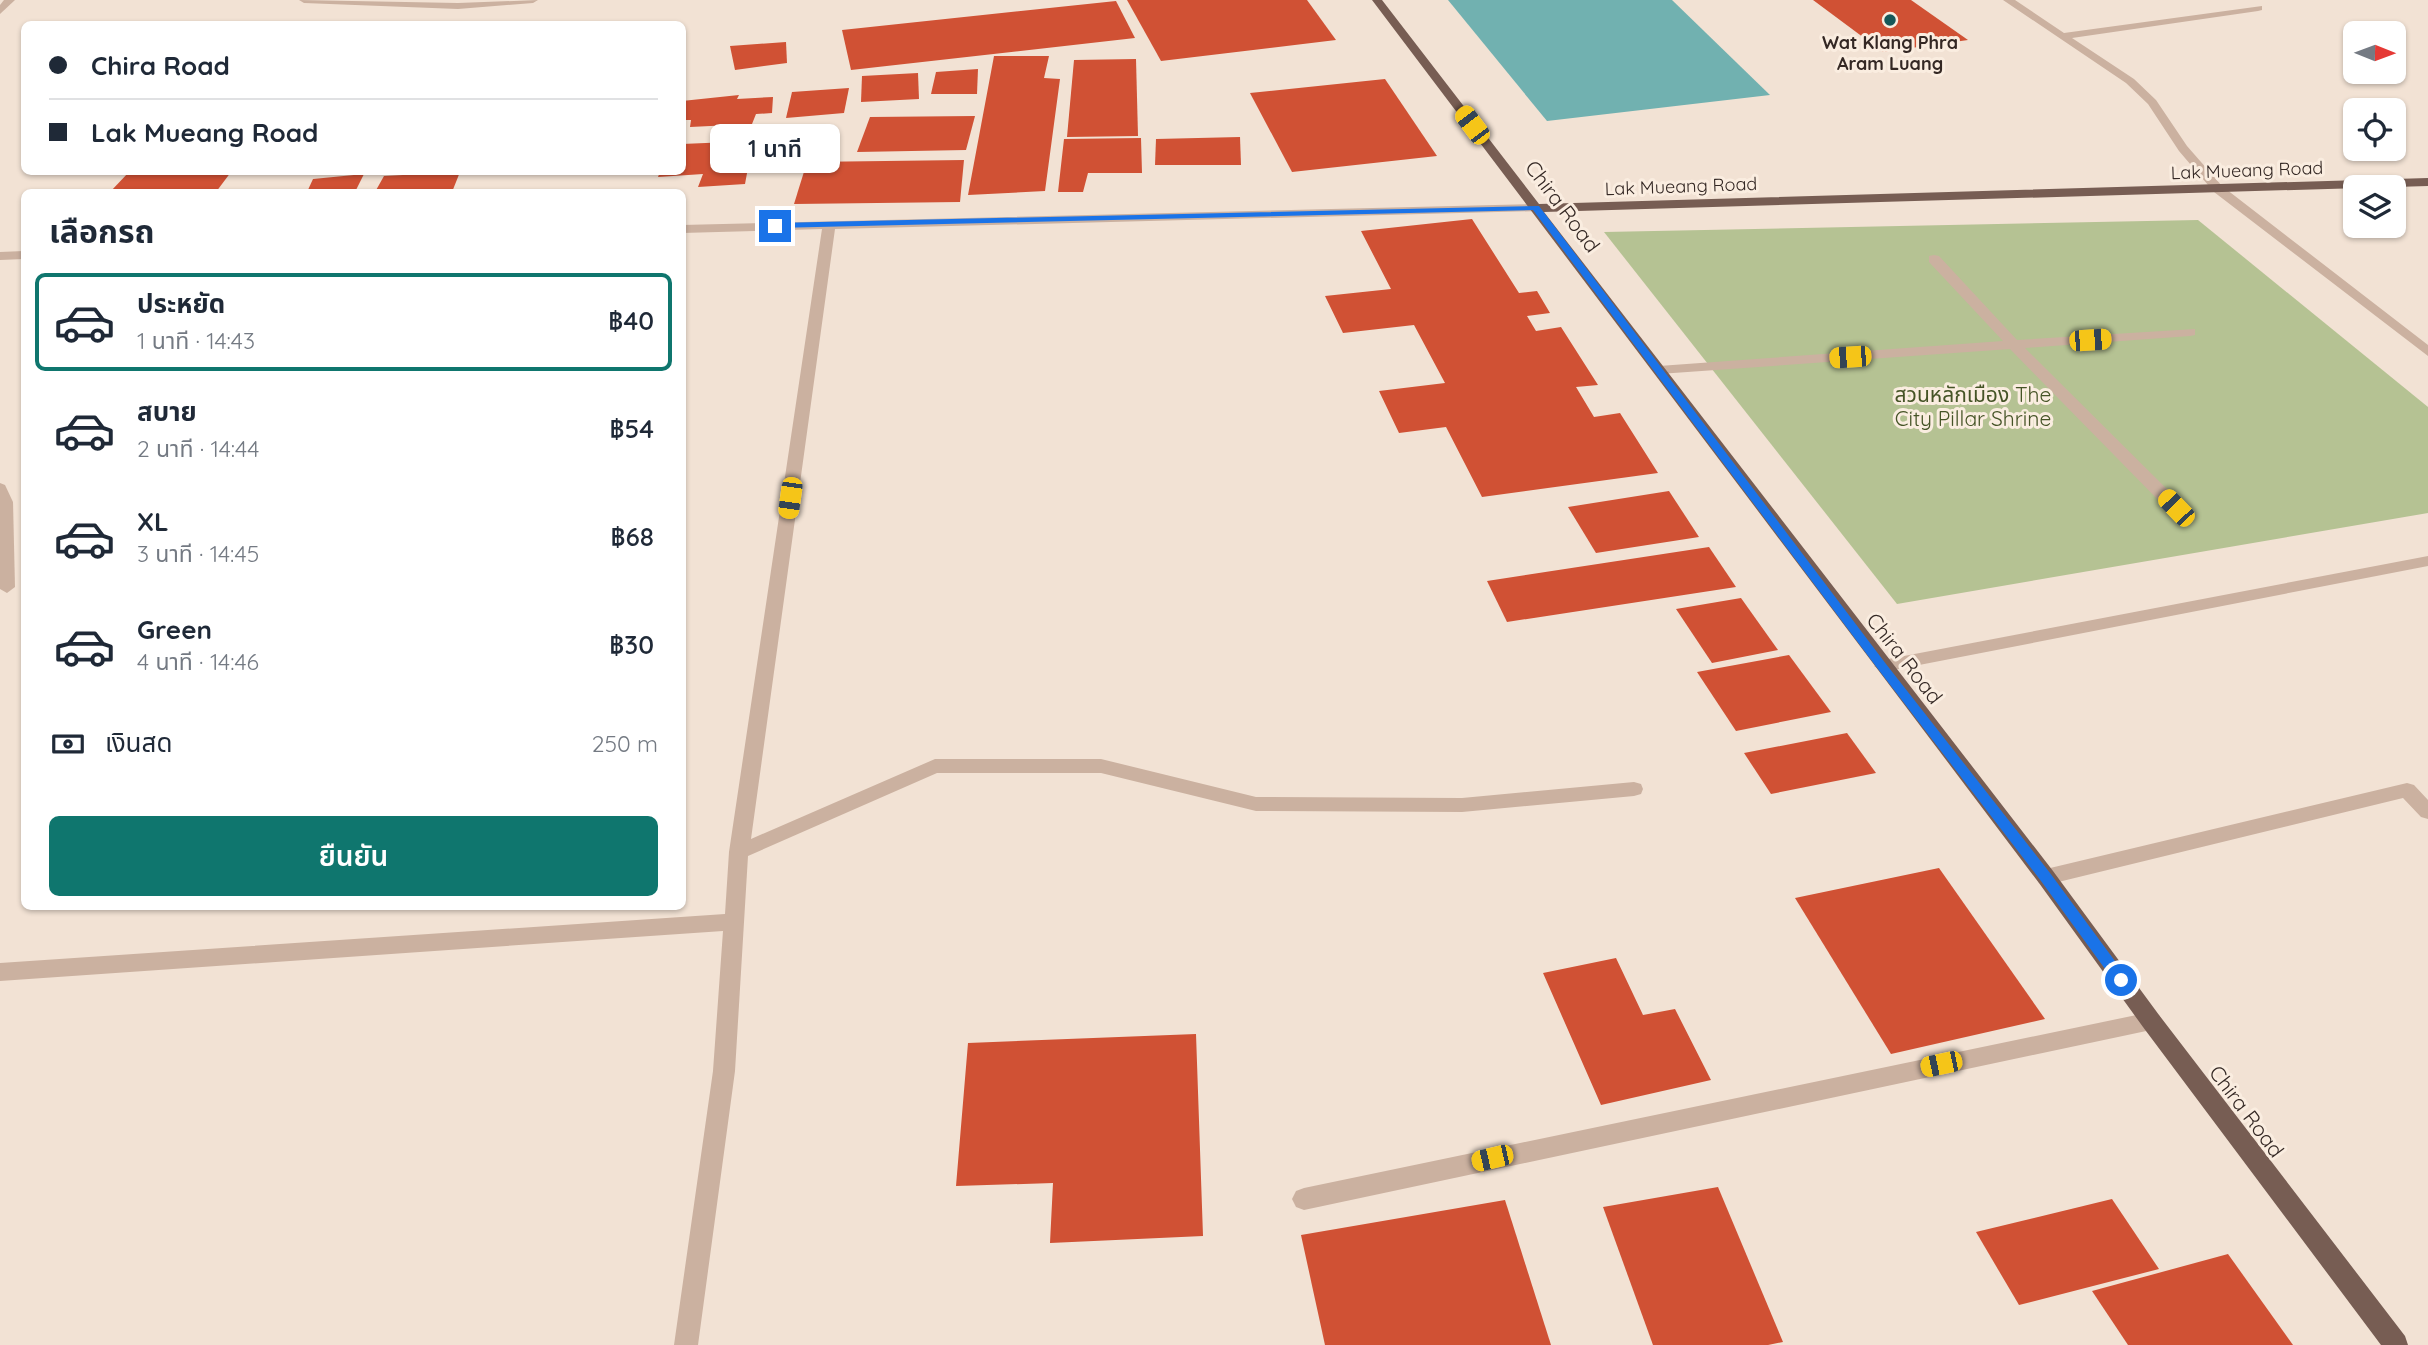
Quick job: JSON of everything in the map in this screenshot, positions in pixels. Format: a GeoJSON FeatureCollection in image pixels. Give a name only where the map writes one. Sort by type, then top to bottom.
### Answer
{"type":"FeatureCollection","features":[{"type":"Feature","properties":{"kind":"main road","name":"Chira Road"},"geometry":{"type":"LineString","coordinates":[[1377,0],[1882,666],[2046,877],[2151,1021],[2396,1345]]}},
{"type":"Feature","properties":{"kind":"main road","name":"Lak Mueang Road"},"geometry":{"type":"LineString","coordinates":[[1536,208],[2428,182]]}},
{"type":"Feature","properties":{"kind":"street"},"geometry":{"type":"LineString","coordinates":[[0,11],[10,0]]}},
{"type":"Feature","properties":{"kind":"street"},"geometry":{"type":"LineString","coordinates":[[304,0],[458,6],[533,0]]}},
{"type":"Feature","properties":{"kind":"street"},"geometry":{"type":"LineString","coordinates":[[2008,0],[2130,81],[2152,102],[2183,148],[2218,189],[2428,352]]}},
{"type":"Feature","properties":{"kind":"street"},"geometry":{"type":"LineString","coordinates":[[2064,36],[2258,8]]}},
{"type":"Feature","properties":{"kind":"street","name":"Lak Mueang Road"},"geometry":{"type":"LineString","coordinates":[[686,229],[1536,208]]}},
{"type":"Feature","properties":{"kind":"street"},"geometry":{"type":"LineString","coordinates":[[686,1345],[724,1071],[739,852],[829,226]]}},
{"type":"Feature","properties":{"kind":"street"},"geometry":{"type":"LineString","coordinates":[[0,256],[21,256]]}},
{"type":"Feature","properties":{"kind":"street"},"geometry":{"type":"LineString","coordinates":[[1934,259],[2014,345],[2176,508]]}},
{"type":"Feature","properties":{"kind":"street"},"geometry":{"type":"LineString","coordinates":[[1658,370],[2190,332]]}},
{"type":"Feature","properties":{"kind":"street"},"geometry":{"type":"LineString","coordinates":[[0,488],[5,502],[7,587]]}},
{"type":"Feature","properties":{"kind":"street"},"geometry":{"type":"LineString","coordinates":[[1882,666],[2428,561]]}},
{"type":"Feature","properties":{"kind":"street"},"geometry":{"type":"LineString","coordinates":[[739,852],[935,766],[1101,766],[1256,804],[1462,805],[1634,789]]}},
{"type":"Feature","properties":{"kind":"street"},"geometry":{"type":"LineString","coordinates":[[2046,877],[2407,790],[2428,812]]}},
{"type":"Feature","properties":{"kind":"street"},"geometry":{"type":"LineString","coordinates":[[0,972],[733,922]]}},
{"type":"Feature","properties":{"kind":"street"},"geometry":{"type":"LineString","coordinates":[[1304,1199],[2151,1021]]}},
{"type":"Feature","properties":{"kind":"green space","name":"สวนหลักเมือง The City Pillar Shrine"},"geometry":{"type":"Polygon","coordinates":[[[2198,220],[2428,407],[2428,513],[1897,604],[1604,232],[2198,220]]]}},
{"type":"Feature","properties":{"kind":"water"},"geometry":{"type":"Polygon","coordinates":[[[1448,0],[1672,0],[1770,95],[1547,121],[1448,0]]]}},
{"type":"Feature","properties":{"kind":"building"},"geometry":{"type":"Polygon","coordinates":[[[1127,0],[1307,0],[1336,40],[1161,61],[1127,0]]]}},
{"type":"Feature","properties":{"kind":"building","name":"Wat Klang Phra Aram Luang"},"geometry":{"type":"Polygon","coordinates":[[[1813,0],[1911,0],[1968,40],[1883,52],[1813,0]]]}},
{"type":"Feature","properties":{"kind":"building"},"geometry":{"type":"Polygon","coordinates":[[[1116,1],[1135,38],[851,70],[842,30],[1116,1]]]}},
{"type":"Feature","properties":{"kind":"building"},"geometry":{"type":"Polygon","coordinates":[[[786,42],[787,63],[735,70],[730,46],[786,42]]]}},
{"type":"Feature","properties":{"kind":"building"},"geometry":{"type":"Polygon","coordinates":[[[994,56],[1049,56],[1044,78],[1060,79],[1045,191],[968,195],[994,56]]]}},
{"type":"Feature","properties":{"kind":"building"},"geometry":{"type":"Polygon","coordinates":[[[1136,59],[1138,136],[1067,137],[1074,60],[1136,59]]]}},
{"type":"Feature","properties":{"kind":"building"},"geometry":{"type":"Polygon","coordinates":[[[978,69],[977,94],[931,94],[936,72],[978,69]]]}},
{"type":"Feature","properties":{"kind":"building"},"geometry":{"type":"Polygon","coordinates":[[[918,73],[919,99],[861,102],[862,76],[918,73]]]}},
{"type":"Feature","properties":{"kind":"building"},"geometry":{"type":"Polygon","coordinates":[[[1385,79],[1437,156],[1292,172],[1250,93],[1385,79]]]}},
{"type":"Feature","properties":{"kind":"building"},"geometry":{"type":"Polygon","coordinates":[[[849,88],[844,113],[786,118],[792,92],[849,88]]]}},
{"type":"Feature","properties":{"kind":"building"},"geometry":{"type":"Polygon","coordinates":[[[739,95],[737,99],[773,97],[772,113],[756,114],[752,124],[690,127],[691,120],[686,120],[686,101],[739,95]]]}},
{"type":"Feature","properties":{"kind":"building"},"geometry":{"type":"Polygon","coordinates":[[[975,116],[966,150],[857,152],[870,117],[975,116]]]}},
{"type":"Feature","properties":{"kind":"building"},"geometry":{"type":"Polygon","coordinates":[[[1240,137],[1241,165],[1155,165],[1156,139],[1240,137]]]}},
{"type":"Feature","properties":{"kind":"building"},"geometry":{"type":"Polygon","coordinates":[[[1141,138],[1142,173],[1088,173],[1083,192],[1058,192],[1064,139],[1141,138]]]}},
{"type":"Feature","properties":{"kind":"building"},"geometry":{"type":"Polygon","coordinates":[[[753,141],[745,184],[698,187],[703,174],[658,177],[686,175],[686,144],[753,141]]]}},
{"type":"Feature","properties":{"kind":"building"},"geometry":{"type":"Polygon","coordinates":[[[964,160],[960,202],[794,204],[807,162],[964,160]]]}},
{"type":"Feature","properties":{"kind":"building"},"geometry":{"type":"Polygon","coordinates":[[[126,175],[229,175],[218,189],[113,189],[126,175]]]}},
{"type":"Feature","properties":{"kind":"building"},"geometry":{"type":"Polygon","coordinates":[[[364,175],[356,189],[308,189],[313,179],[364,175]]]}},
{"type":"Feature","properties":{"kind":"building"},"geometry":{"type":"Polygon","coordinates":[[[459,175],[453,189],[377,189],[384,176],[459,175]]]}},
{"type":"Feature","properties":{"kind":"building"},"geometry":{"type":"Polygon","coordinates":[[[1472,219],[1519,293],[1537,291],[1550,313],[1527,316],[1536,331],[1561,327],[1598,385],[1576,387],[1594,417],[1620,413],[1658,473],[1482,497],[1446,427],[1399,433],[1379,391],[1445,383],[1414,325],[1343,333],[1325,296],[1391,289],[1361,231],[1472,219]]]}},
{"type":"Feature","properties":{"kind":"building"},"geometry":{"type":"Polygon","coordinates":[[[1669,491],[1699,537],[1596,553],[1568,507],[1669,491]]]}},
{"type":"Feature","properties":{"kind":"building"},"geometry":{"type":"Polygon","coordinates":[[[1709,547],[1736,587],[1507,622],[1487,581],[1709,547]]]}},
{"type":"Feature","properties":{"kind":"building"},"geometry":{"type":"Polygon","coordinates":[[[1741,598],[1778,650],[1712,663],[1676,609],[1741,598]]]}},
{"type":"Feature","properties":{"kind":"building"},"geometry":{"type":"Polygon","coordinates":[[[1789,655],[1831,712],[1736,731],[1697,672],[1789,655]]]}},
{"type":"Feature","properties":{"kind":"building"},"geometry":{"type":"Polygon","coordinates":[[[1847,733],[1876,773],[1771,794],[1744,753],[1847,733]]]}},
{"type":"Feature","properties":{"kind":"building"},"geometry":{"type":"Polygon","coordinates":[[[1939,868],[2045,1019],[1891,1054],[1795,898],[1939,868]]]}},
{"type":"Feature","properties":{"kind":"building"},"geometry":{"type":"Polygon","coordinates":[[[1616,958],[1643,1015],[1675,1009],[1711,1080],[1601,1105],[1543,973],[1616,958]]]}},
{"type":"Feature","properties":{"kind":"building"},"geometry":{"type":"Polygon","coordinates":[[[1196,1034],[1203,1236],[1050,1243],[1053,1183],[956,1186],[968,1043],[1196,1034]]]}},
{"type":"Feature","properties":{"kind":"building"},"geometry":{"type":"Polygon","coordinates":[[[1718,1187],[1783,1342],[1768,1345],[1653,1345],[1603,1207],[1718,1187]]]}},
{"type":"Feature","properties":{"kind":"building"},"geometry":{"type":"Polygon","coordinates":[[[2112,1199],[2159,1269],[2019,1305],[1976,1232],[2112,1199]]]}},
{"type":"Feature","properties":{"kind":"building"},"geometry":{"type":"Polygon","coordinates":[[[1505,1200],[1551,1345],[1325,1345],[1301,1235],[1505,1200]]]}},
{"type":"Feature","properties":{"kind":"building"},"geometry":{"type":"Polygon","coordinates":[[[2228,1254],[2293,1345],[2128,1345],[2092,1291],[2228,1254]]]}},
{"type":"Feature","properties":{"kind":"place","name":"Wat Klang Phra Aram Luang"},"geometry":{"type":"Point","coordinates":[1890,20]}},
{"type":"Feature","properties":{"kind":"route"},"geometry":{"type":"LineString","coordinates":[[775,226],[1536,208],[1882,666],[2046,877],[2121,980]]}}]}
